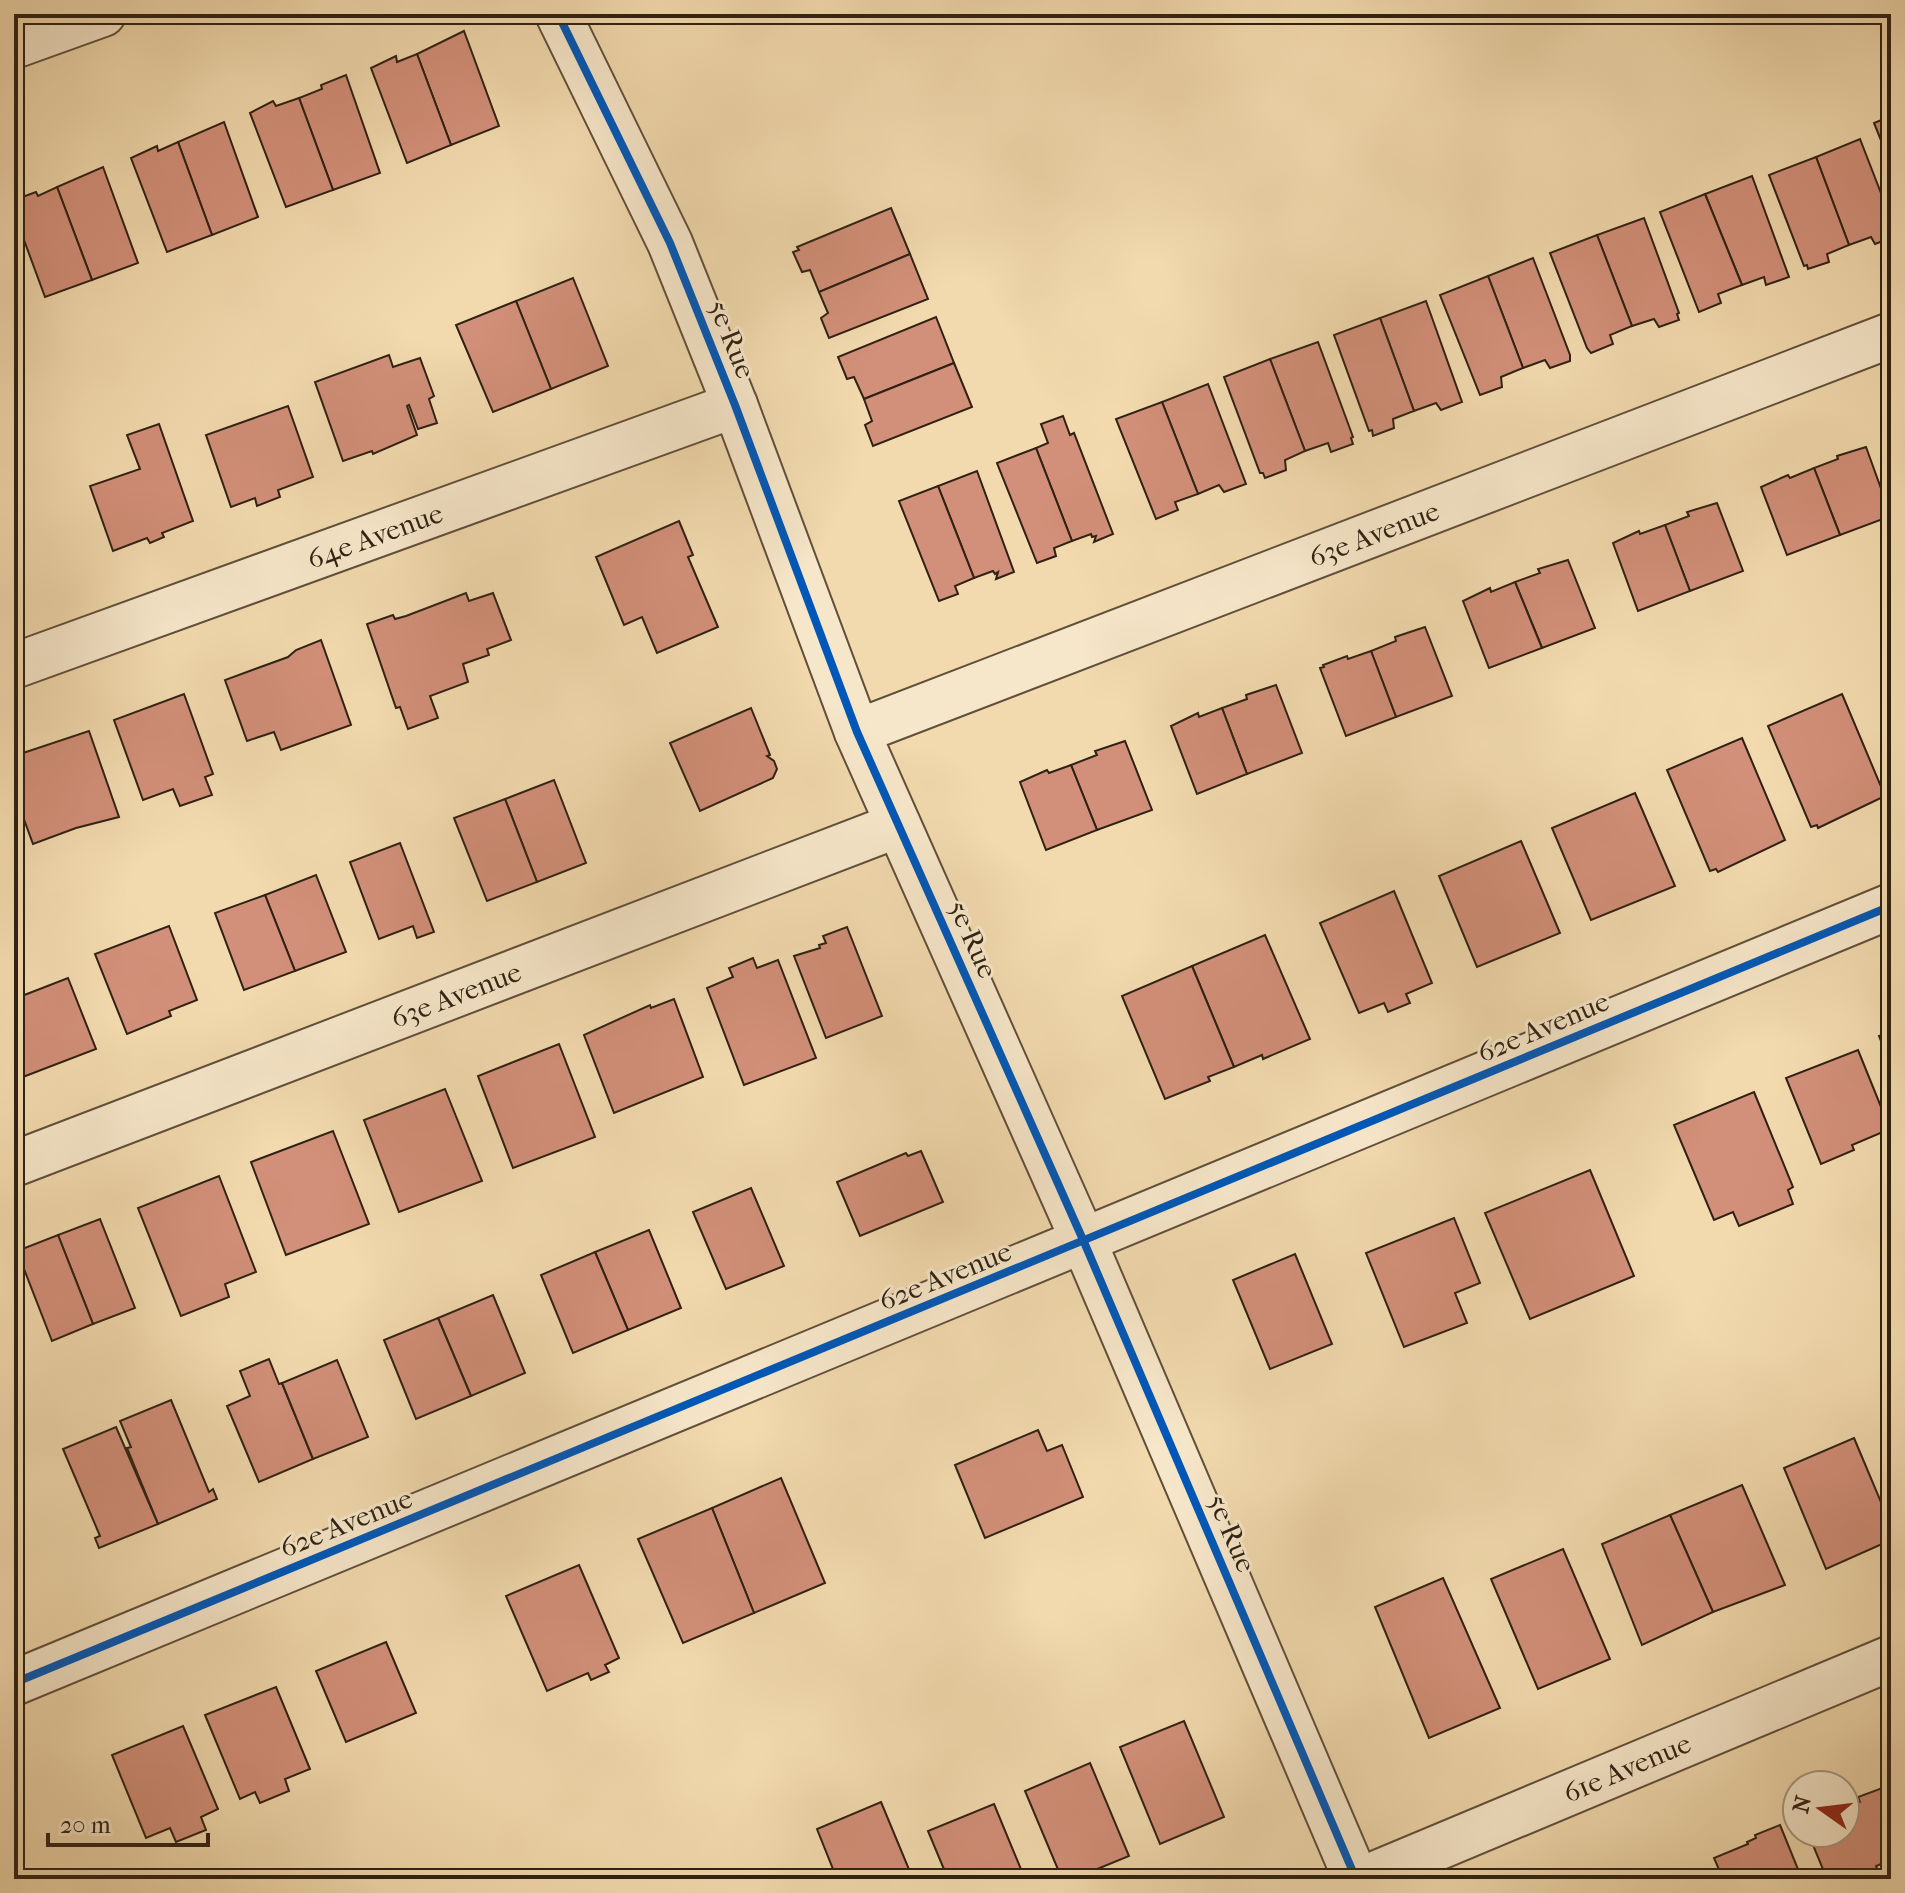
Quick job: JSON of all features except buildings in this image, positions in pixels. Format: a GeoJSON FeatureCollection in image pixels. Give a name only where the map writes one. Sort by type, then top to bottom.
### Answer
{"type":"FeatureCollection","features":[{"type":"Feature","properties":{"kind":"street"},"geometry":{"type":"LineString","coordinates":[[14,46],[103,14]]}},
{"type":"Feature","properties":{"kind":"street","name":"5e Rue"},"geometry":{"type":"LineString","coordinates":[[558,14],[670,243],[735,405],[857,732],[1084,1242],[1356,1879]]}},
{"type":"Feature","properties":{"kind":"street","name":"63e Avenue"},"geometry":{"type":"LineString","coordinates":[[857,732],[1891,335]]}},
{"type":"Feature","properties":{"kind":"street","name":"64e Avenue"},"geometry":{"type":"LineString","coordinates":[[14,666],[735,405]]}},
{"type":"Feature","properties":{"kind":"street","name":"63e Avenue"},"geometry":{"type":"LineString","coordinates":[[14,1164],[898,825]]}},
{"type":"Feature","properties":{"kind":"street","name":"62e Avenue"},"geometry":{"type":"LineString","coordinates":[[14,1683],[1891,906]]}},
{"type":"Feature","properties":{"kind":"street","name":"61e Avenue"},"geometry":{"type":"LineString","coordinates":[[1363,1879],[1891,1658]]}},
{"type":"Feature","properties":{"kind":"cycle path"},"geometry":{"type":"LineString","coordinates":[[558,14],[670,243],[735,405],[857,732],[1084,1242],[1356,1879]]}},
{"type":"Feature","properties":{"kind":"cycle path"},"geometry":{"type":"LineString","coordinates":[[14,1683],[1891,906]]}}]}
